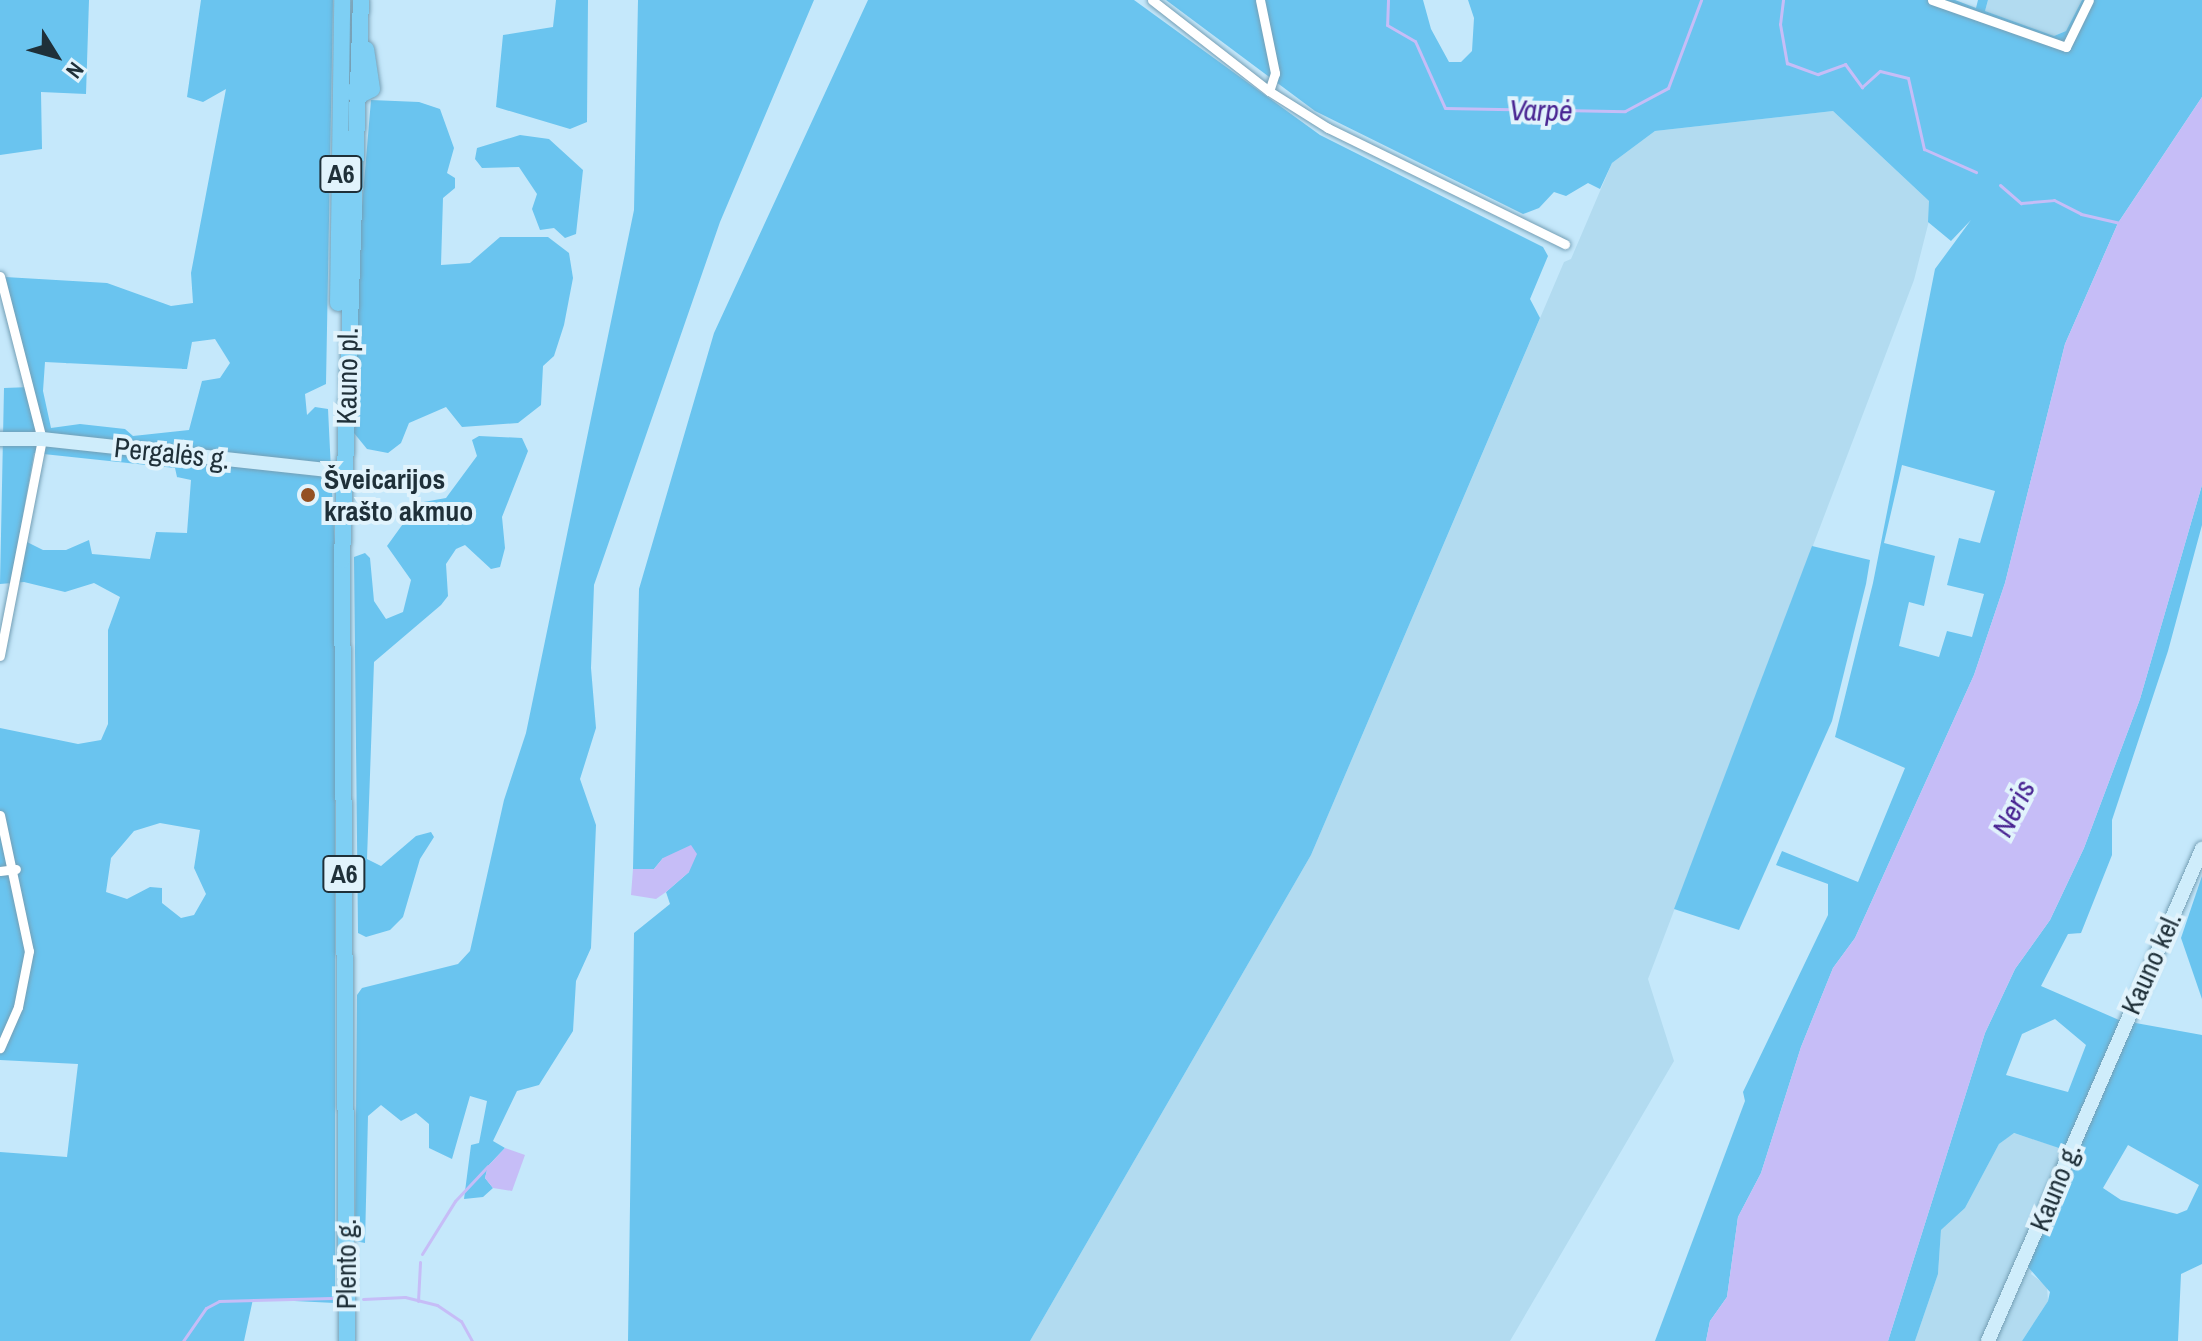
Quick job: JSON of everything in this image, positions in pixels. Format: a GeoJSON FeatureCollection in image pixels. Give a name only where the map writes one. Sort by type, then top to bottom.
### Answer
{"type":"FeatureCollection","features":[{"type":"Feature","properties":{"kind":"highway","name":"Kauno pl."},"geometry":{"type":"LineString","coordinates":[[342,0],[336,401],[344,472]]}},
{"type":"Feature","properties":{"kind":"highway","name":"A6"},"geometry":{"type":"LineString","coordinates":[[360,95],[367,94],[374,81],[361,7]]}},
{"type":"Feature","properties":{"kind":"highway"},"geometry":{"type":"LineString","coordinates":[[343,87],[360,95]]}},
{"type":"Feature","properties":{"kind":"highway","name":"Kauno pl."},"geometry":{"type":"LineString","coordinates":[[344,472],[360,95]]}},
{"type":"Feature","properties":{"kind":"highway","name":"Plento g."},"geometry":{"type":"LineString","coordinates":[[344,472],[347,1341]]}},
{"type":"Feature","properties":{"kind":"main road","name":"Pergalės g."},"geometry":{"type":"LineString","coordinates":[[0,439],[42,439],[344,472]]}},
{"type":"Feature","properties":{"kind":"main road","name":"Kauno kel."},"geometry":{"type":"LineString","coordinates":[[2120,1032],[2202,849]]}},
{"type":"Feature","properties":{"kind":"main road","name":"Kauno g."},"geometry":{"type":"LineString","coordinates":[[1988,1341],[2120,1032]]}},
{"type":"Feature","properties":{"kind":"street"},"geometry":{"type":"LineString","coordinates":[[1152,0],[1269,91],[1442,188],[1565,244]]}},
{"type":"Feature","properties":{"kind":"street"},"geometry":{"type":"LineString","coordinates":[[1260,0],[1275,73],[1269,91]]}},
{"type":"Feature","properties":{"kind":"street"},"geometry":{"type":"LineString","coordinates":[[1932,0],[2066,47],[2089,0]]}},
{"type":"Feature","properties":{"kind":"street"},"geometry":{"type":"LineString","coordinates":[[0,276],[42,439],[0,656]]}},
{"type":"Feature","properties":{"kind":"street"},"geometry":{"type":"LineString","coordinates":[[0,815],[16,869],[29,951],[18,1007],[0,1048]]}},
{"type":"Feature","properties":{"kind":"street"},"geometry":{"type":"LineString","coordinates":[[0,871],[16,869]]}},
{"type":"Feature","properties":{"kind":"shaded area"},"geometry":{"type":"Polygon","coordinates":[[[0,0],[89,0],[86,94],[41,92],[42,149],[0,155],[0,0]]]}},
{"type":"Feature","properties":{"kind":"shaded area"},"geometry":{"type":"Polygon","coordinates":[[[201,0],[333,0],[326,384],[305,394],[307,415],[315,407],[328,409],[335,552],[335,1303],[253,1299],[244,1341],[0,1341],[0,1152],[67,1157],[78,1064],[0,1060],[0,728],[78,744],[101,740],[108,724],[108,630],[120,597],[94,583],[65,592],[24,582],[0,584],[4,388],[31,387],[5,277],[107,283],[171,306],[193,303],[191,273],[226,89],[203,102],[187,97],[201,0]],[[215,339],[192,342],[187,369],[45,362],[43,391],[51,428],[80,424],[125,429],[133,436],[189,430],[202,381],[220,378],[230,363],[215,339]],[[34,453],[19,538],[43,550],[66,550],[89,540],[92,554],[150,559],[156,532],[187,533],[191,480],[177,477],[175,468],[34,453]],[[160,823],[134,831],[111,858],[106,892],[127,899],[150,887],[162,888],[162,903],[181,918],[194,915],[206,894],[194,868],[200,830],[160,823]]]}},
{"type":"Feature","properties":{"kind":"shaded area"},"geometry":{"type":"Polygon","coordinates":[[[556,0],[588,0],[587,122],[570,129],[496,107],[503,35],[553,27],[556,0]]]}},
{"type":"Feature","properties":{"kind":"shaded area"},"geometry":{"type":"Polygon","coordinates":[[[638,0],[814,0],[720,222],[594,585],[591,668],[596,728],[580,779],[596,825],[591,948],[576,981],[573,1031],[539,1085],[517,1091],[493,1141],[505,1148],[488,1166],[485,1178],[493,1188],[483,1197],[464,1199],[471,1145],[479,1143],[487,1101],[470,1096],[452,1159],[429,1148],[429,1124],[416,1113],[401,1121],[381,1105],[368,1116],[365,1243],[355,1241],[357,995],[362,988],[458,964],[470,951],[504,800],[526,733],[634,210],[638,0]]]}},
{"type":"Feature","properties":{"kind":"shaded area"},"geometry":{"type":"Polygon","coordinates":[[[868,0],[1134,0],[1320,135],[1543,247],[1548,256],[1530,299],[1540,318],[1311,855],[1030,1341],[628,1341],[634,933],[670,904],[666,892],[689,872],[663,858],[654,869],[633,869],[639,589],[714,333],[868,0]]]}},
{"type":"Feature","properties":{"kind":"shaded area"},"geometry":{"type":"Polygon","coordinates":[[[1166,0],[1423,0],[1431,29],[1449,62],[1461,62],[1472,51],[1474,18],[1468,0],[1955,0],[1976,8],[1978,0],[1988,0],[1985,11],[2054,36],[2066,31],[2082,0],[2202,0],[2202,97],[2118,223],[2065,344],[2005,583],[1974,675],[1855,938],[1833,968],[1801,1047],[1761,1173],[1738,1217],[1727,1297],[1710,1321],[1706,1341],[1655,1341],[1745,1101],[1743,1092],[1828,915],[1828,884],[1776,865],[1782,851],[1858,882],[1905,768],[1835,737],[1873,583],[1935,269],[1971,220],[1951,241],[1928,222],[1929,201],[1833,111],[1655,131],[1612,163],[1600,189],[1588,183],[1566,196],[1554,192],[1539,208],[1523,214],[1315,111],[1166,0]],[[1902,465],[1884,543],[1935,556],[1924,606],[1909,602],[1899,646],[1939,657],[1947,631],[1972,637],[1984,594],[1947,585],[1959,538],[1980,543],[1995,491],[1902,465]]]}},
{"type":"Feature","properties":{"kind":"shaded area"},"geometry":{"type":"Polygon","coordinates":[[[1988,0],[2082,0],[2066,31],[2054,36],[1985,11],[1988,0]]]}},
{"type":"Feature","properties":{"kind":"shaded area"},"geometry":{"type":"Polygon","coordinates":[[[371,100],[419,102],[440,109],[454,148],[447,173],[455,178],[455,188],[443,198],[441,265],[470,263],[500,237],[548,237],[569,253],[573,278],[554,356],[543,366],[541,405],[518,423],[462,427],[446,407],[409,423],[401,443],[388,453],[367,449],[354,433],[359,242],[371,100]]]}},
{"type":"Feature","properties":{"kind":"shaded area"},"geometry":{"type":"Polygon","coordinates":[[[1833,111],[1929,201],[1932,209],[1914,280],[1648,979],[1674,1061],[1510,1341],[1030,1341],[1311,855],[1564,262],[1571,259],[1612,163],[1655,131],[1833,111]]]}},
{"type":"Feature","properties":{"kind":"shaded area"},"geometry":{"type":"Polygon","coordinates":[[[520,135],[549,139],[583,170],[576,234],[565,238],[554,228],[540,230],[532,209],[537,194],[519,167],[482,168],[475,159],[477,148],[520,135]]]}},
{"type":"Feature","properties":{"kind":"shaded area"},"geometry":{"type":"Polygon","coordinates":[[[479,436],[522,438],[528,451],[502,517],[505,548],[500,567],[491,569],[465,545],[456,549],[446,564],[448,596],[374,662],[367,859],[381,866],[416,836],[431,832],[434,837],[420,859],[403,917],[390,930],[366,937],[358,933],[354,557],[365,553],[370,558],[374,601],[386,619],[403,612],[411,580],[387,546],[418,503],[446,498],[477,456],[472,440],[479,436]]]}},
{"type":"Feature","properties":{"kind":"shaded area"},"geometry":{"type":"Polygon","coordinates":[[[2202,485],[2202,525],[2168,651],[2112,820],[2112,855],[2081,933],[2068,934],[2041,986],[2119,1020],[2202,1035],[2202,1264],[2181,1274],[2178,1341],[2022,1341],[2048,1301],[2050,1292],[2028,1267],[2074,1153],[2014,1133],[1999,1144],[1965,1208],[1941,1230],[1938,1274],[1915,1341],[1888,1341],[1985,1033],[2015,969],[2050,920],[2084,848],[2140,699],[2202,485]],[[2055,1019],[2022,1034],[2006,1075],[2068,1092],[2086,1045],[2055,1019]],[[2128,1145],[2103,1188],[2121,1200],[2177,1214],[2187,1210],[2199,1185],[2128,1145]]]}},
{"type":"Feature","properties":{"kind":"shaded area"},"geometry":{"type":"Polygon","coordinates":[[[1812,546],[1870,560],[1866,584],[1832,721],[1739,930],[1674,909],[1812,546]]]}},
{"type":"Feature","properties":{"kind":"shaded area"},"geometry":{"type":"Polygon","coordinates":[[[2202,876],[2202,999],[2181,938],[2202,876]]]}},
{"type":"Feature","properties":{"kind":"shaded area"},"geometry":{"type":"Polygon","coordinates":[[[2013,1133],[2074,1152],[2031,1274],[2047,1286],[2048,1301],[2022,1341],[1915,1341],[1938,1274],[1941,1230],[1965,1208],[1999,1144],[2013,1133]]]}},
{"type":"Feature","properties":{"kind":"water","name":"Neris"},"geometry":{"type":"Polygon","coordinates":[[[2202,97],[2202,485],[2140,699],[2084,848],[2050,920],[2015,969],[1985,1033],[1888,1341],[1706,1341],[1710,1321],[1727,1297],[1738,1217],[1761,1173],[1801,1047],[1833,968],[1855,938],[1974,675],[2005,583],[2065,344],[2118,223],[2202,97]]]}},
{"type":"Feature","properties":{"kind":"water"},"geometry":{"type":"Polygon","coordinates":[[[691,845],[697,854],[689,872],[666,892],[656,899],[631,895],[633,869],[654,869],[663,858],[691,845]]]}},
{"type":"Feature","properties":{"kind":"water"},"geometry":{"type":"Polygon","coordinates":[[[505,1148],[525,1155],[512,1191],[493,1188],[485,1178],[488,1166],[505,1148]]]}},
{"type":"Feature","properties":{"kind":"waterway","name":"Varpė"},"geometry":{"type":"LineString","coordinates":[[1388,0],[1387,25],[1415,41],[1445,108],[1625,111],[1668,88],[1701,0]]}},
{"type":"Feature","properties":{"kind":"waterway","name":"Varpė"},"geometry":{"type":"LineString","coordinates":[[1783,0],[1780,24],[1787,63],[1818,74],[1845,64],[1862,87],[1880,71],[1908,78],[1924,149],[1976,172]]}},
{"type":"Feature","properties":{"kind":"waterway","name":"Varpė"},"geometry":{"type":"LineString","coordinates":[[2000,185],[2021,203],[2054,200],[2081,214],[2120,223]]}},
{"type":"Feature","properties":{"kind":"waterway"},"geometry":{"type":"LineString","coordinates":[[422,1254],[455,1201],[488,1166]]}},
{"type":"Feature","properties":{"kind":"waterway"},"geometry":{"type":"LineString","coordinates":[[418,1301],[420,1262]]}},
{"type":"Feature","properties":{"kind":"waterway"},"geometry":{"type":"LineString","coordinates":[[363,1299],[405,1297],[437,1305],[461,1321],[472,1341]]}},
{"type":"Feature","properties":{"kind":"waterway"},"geometry":{"type":"LineString","coordinates":[[183,1341],[206,1308],[219,1301],[332,1298]]}},
{"type":"Feature","properties":{"kind":"place","name":"Šveicarijos krašto akmuo"},"geometry":{"type":"Point","coordinates":[308,495]}}]}
